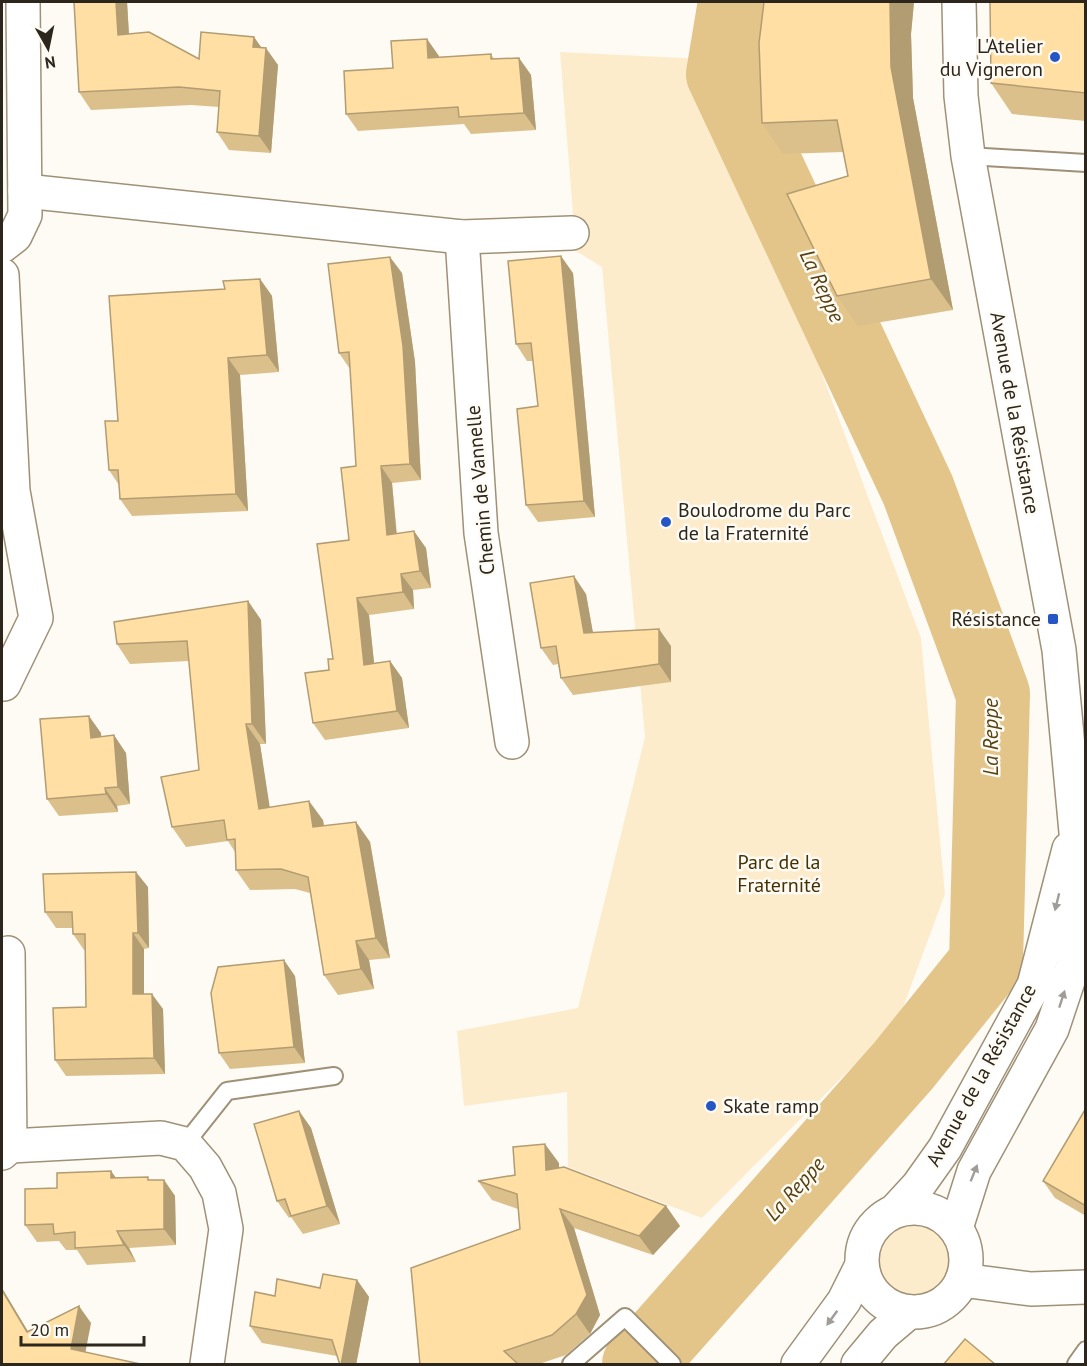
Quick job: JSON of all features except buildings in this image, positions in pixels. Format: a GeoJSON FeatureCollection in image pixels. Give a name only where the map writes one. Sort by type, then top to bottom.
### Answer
{"type":"FeatureCollection","features":[{"type":"Feature","properties":{"kind":"street"},"geometry":{"type":"LineString","coordinates":[[2,246],[15,236],[25,215],[22,2]]}},
{"type":"Feature","properties":{"kind":"street","name":"Avenue de la Résistance"},"geometry":{"type":"LineString","coordinates":[[956,1228],[974,1171],[1052,1029],[1072,969],[1083,907],[1059,650],[968,156],[961,96],[959,2]]}},
{"type":"Feature","properties":{"kind":"street"},"geometry":{"type":"LineString","coordinates":[[26,191],[462,237],[572,233]]}},
{"type":"Feature","properties":{"kind":"street","name":"Chemin de Vannelle"},"geometry":{"type":"LineString","coordinates":[[462,237],[481,533],[512,742]]}},
{"type":"Feature","properties":{"kind":"street"},"geometry":{"type":"LineString","coordinates":[[2,275],[7,492],[36,618],[4,684]]}},
{"type":"Feature","properties":{"kind":"street","name":"Avenue de la Résistance"},"geometry":{"type":"LineString","coordinates":[[895,1211],[918,1186],[945,1148],[1034,985],[1074,825]]}},
{"type":"Feature","properties":{"kind":"street"},"geometry":{"type":"LineString","coordinates":[[8,953],[6,1149],[161,1138],[185,1144],[205,1167],[219,1193],[226,1228],[207,1365]]}},
{"type":"Feature","properties":{"kind":"street"},"geometry":{"type":"LineString","coordinates":[[908,1207],[935,1211],[956,1228],[965,1253],[962,1280],[954,1294],[941,1304],[926,1311],[909,1312],[892,1308],[877,1298],[866,1284],[861,1267],[863,1243],[875,1223],[895,1211],[908,1207]]}},
{"type":"Feature","properties":{"kind":"street"},"geometry":{"type":"LineString","coordinates":[[798,1365],[844,1301],[861,1267]]}},
{"type":"Feature","properties":{"kind":"street"},"geometry":{"type":"LineString","coordinates":[[962,1280],[1032,1289],[1086,1287]]}},
{"type":"Feature","properties":{"kind":"street"},"geometry":{"type":"LineString","coordinates":[[858,1365],[884,1334],[909,1312]]}},
{"type":"Feature","properties":{"kind":"lane"},"geometry":{"type":"LineString","coordinates":[[968,156],[1086,164]]}},
{"type":"Feature","properties":{"kind":"lane"},"geometry":{"type":"LineString","coordinates":[[185,1144],[227,1091],[334,1076]]}},
{"type":"Feature","properties":{"kind":"lane"},"geometry":{"type":"LineString","coordinates":[[571,1365],[625,1317],[672,1365]]}},
{"type":"Feature","properties":{"kind":"lane"},"geometry":{"type":"LineString","coordinates":[[1076,1365],[1086,1350]]}},
{"type":"Feature","properties":{"kind":"green space","name":"Parc de la Fraternité"},"geometry":{"type":"Polygon","coordinates":[[[560,52],[704,59],[921,638],[945,894],[898,1021],[702,1218],[568,1167],[567,1092],[464,1106],[457,1031],[578,1008],[645,737],[602,267],[576,251],[560,52]]]}},
{"type":"Feature","properties":{"kind":"green space"},"geometry":{"type":"Polygon","coordinates":[[[914,1208],[934,1212],[951,1223],[962,1240],[966,1260],[962,1280],[951,1297],[934,1308],[914,1312],[894,1308],[877,1297],[866,1280],[862,1260],[866,1240],[877,1223],[894,1212],[914,1208]]]}},
{"type":"Feature","properties":{"kind":"waterway","name":"La Reppe"},"geometry":{"type":"LineString","coordinates":[[639,1364],[903,1066],[986,963],[993,694],[918,490],[723,74],[735,2]]}},
{"type":"Feature","properties":{"kind":"place","name":"L'Atelier du Vigneron"},"geometry":{"type":"Point","coordinates":[1055,57]}},
{"type":"Feature","properties":{"kind":"place","name":"Boulodrome du Parc de la Fraternité"},"geometry":{"type":"Point","coordinates":[666,522]}},
{"type":"Feature","properties":{"kind":"place","name":"Résistance"},"geometry":{"type":"Point","coordinates":[1053,619]}},
{"type":"Feature","properties":{"kind":"place","name":"Skate ramp"},"geometry":{"type":"Point","coordinates":[711,1106]}}]}
